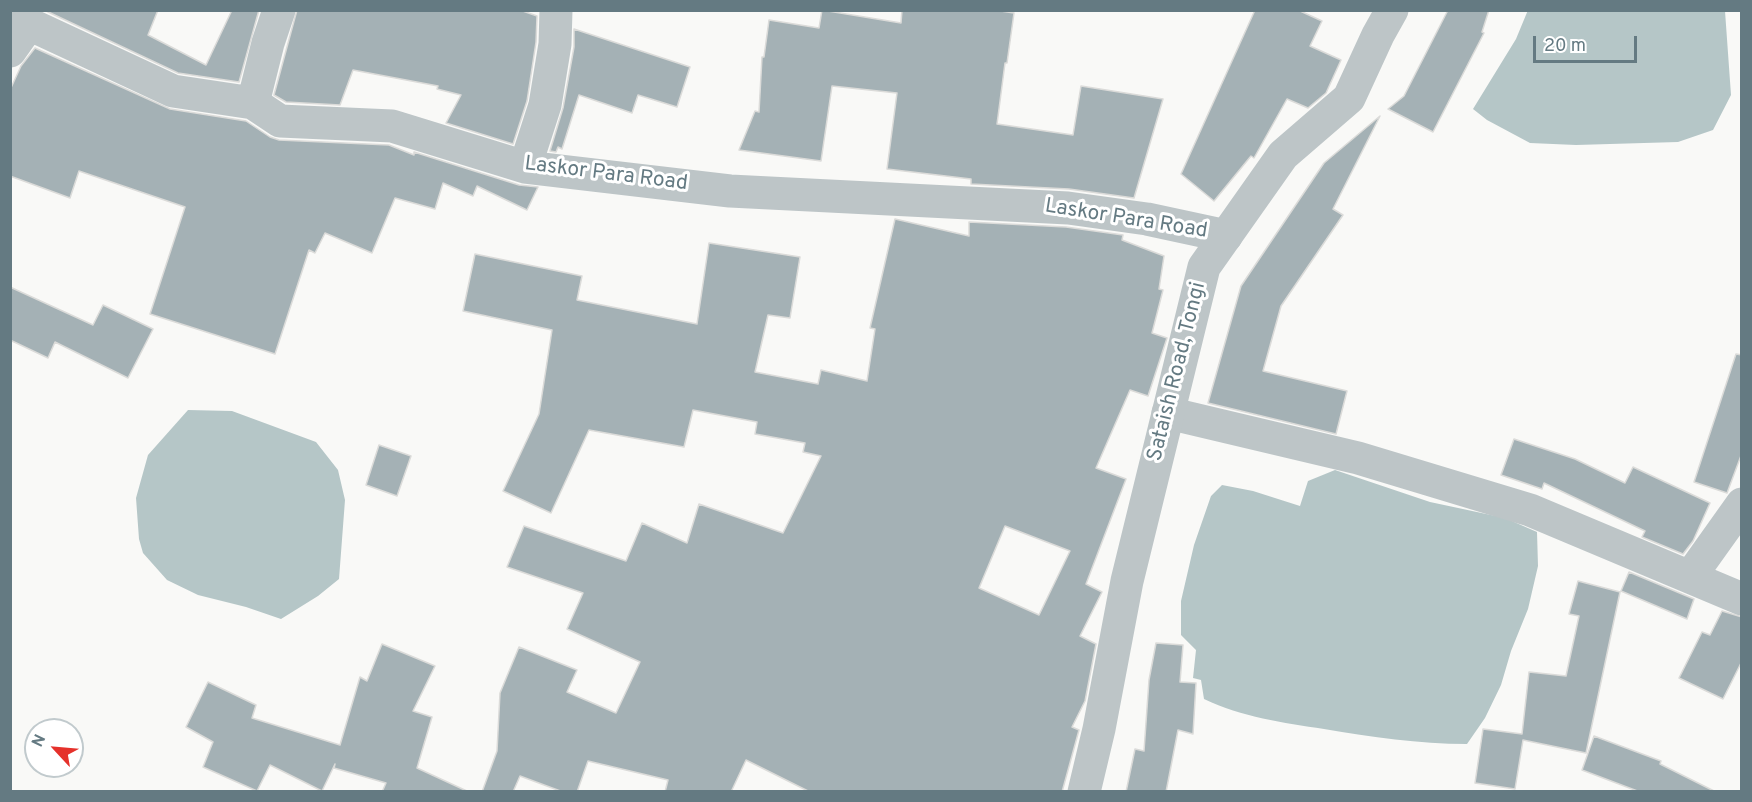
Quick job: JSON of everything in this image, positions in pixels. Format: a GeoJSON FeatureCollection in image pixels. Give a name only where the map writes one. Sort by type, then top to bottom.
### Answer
{"type":"FeatureCollection","features":[{"type":"Feature","properties":{"kind":"street"},"geometry":{"type":"LineString","coordinates":[[253,103],[279,10]]}},
{"type":"Feature","properties":{"kind":"street"},"geometry":{"type":"LineString","coordinates":[[525,166],[545,105],[555,44],[556,10]]}},
{"type":"Feature","properties":{"kind":"street","name":"Sataish Road, Tongi"},"geometry":{"type":"LineString","coordinates":[[1084,792],[1099,729],[1127,581],[1204,267],[1283,155],[1348,98],[1392,10]]}},
{"type":"Feature","properties":{"kind":"street"},"geometry":{"type":"LineString","coordinates":[[10,51],[22,17]]}},
{"type":"Feature","properties":{"kind":"street","name":"Laskor Para Road"},"geometry":{"type":"LineString","coordinates":[[22,17],[173,91],[253,103],[280,121],[392,126],[525,166],[730,191],[1068,208],[1147,219],[1226,236]]}},
{"type":"Feature","properties":{"kind":"street"},"geometry":{"type":"LineString","coordinates":[[1168,413],[1358,458],[1530,510],[1742,599]]}},
{"type":"Feature","properties":{"kind":"street"},"geometry":{"type":"LineString","coordinates":[[1690,578],[1742,504]]}},
{"type":"Feature","properties":{"kind":"shaded area"},"geometry":{"type":"Polygon","coordinates":[[[1528,10],[1725,11],[1731,95],[1713,130],[1678,142],[1576,145],[1530,143],[1487,120],[1473,109],[1516,39],[1528,10]]]}},
{"type":"Feature","properties":{"kind":"shaded area"},"geometry":{"type":"Polygon","coordinates":[[[188,410],[232,411],[316,442],[338,470],[345,500],[339,579],[318,596],[281,619],[246,607],[198,595],[167,580],[143,553],[139,539],[136,498],[148,455],[188,410]]]}},
{"type":"Feature","properties":{"kind":"shaded area"},"geometry":{"type":"Polygon","coordinates":[[[1335,470],[1430,502],[1505,518],[1537,532],[1538,566],[1528,609],[1511,651],[1501,685],[1485,718],[1467,744],[1395,740],[1263,718],[1204,699],[1201,680],[1193,678],[1196,650],[1181,635],[1181,601],[1194,545],[1211,496],[1222,485],[1253,491],[1300,506],[1308,481],[1335,470]]]}},
{"type":"Feature","properties":{"kind":"building"},"geometry":{"type":"Polygon","coordinates":[[[44,10],[158,10],[148,35],[206,65],[232,10],[259,10],[239,82],[178,73],[44,10]]]}},
{"type":"Feature","properties":{"kind":"building"},"geometry":{"type":"Polygon","coordinates":[[[297,10],[520,10],[537,16],[536,42],[527,101],[513,144],[446,123],[461,95],[437,89],[438,86],[353,70],[340,105],[286,102],[274,95],[297,10]]]}},
{"type":"Feature","properties":{"kind":"building"},"geometry":{"type":"Polygon","coordinates":[[[822,10],[901,23],[902,10],[994,10],[1014,13],[997,124],[1073,135],[1081,86],[1163,99],[1134,198],[1069,189],[971,184],[971,179],[887,169],[897,93],[832,86],[821,161],[739,150],[755,111],[759,112],[762,57],[764,57],[769,20],[819,28],[822,10]]]}},
{"type":"Feature","properties":{"kind":"building"},"geometry":{"type":"Polygon","coordinates":[[[1255,10],[1298,10],[1322,21],[1310,46],[1341,60],[1326,93],[1308,108],[1287,99],[1254,158],[1251,156],[1214,201],[1181,174],[1255,10]]]}},
{"type":"Feature","properties":{"kind":"building"},"geometry":{"type":"Polygon","coordinates":[[[1448,10],[1489,10],[1482,32],[1484,33],[1433,132],[1388,109],[1404,96],[1448,10]]]}},
{"type":"Feature","properties":{"kind":"building"},"geometry":{"type":"Polygon","coordinates":[[[574,29],[690,67],[677,107],[638,95],[632,113],[579,95],[562,149],[558,147],[556,152],[550,151],[563,108],[574,47],[574,29]]]}},
{"type":"Feature","properties":{"kind":"building"},"geometry":{"type":"Polygon","coordinates":[[[35,48],[170,109],[246,121],[270,137],[279,140],[389,145],[414,155],[414,152],[519,185],[538,187],[527,210],[477,186],[473,196],[443,183],[435,209],[395,198],[372,253],[325,233],[315,253],[309,250],[275,354],[150,314],[185,207],[79,171],[70,198],[10,176],[10,90],[21,66],[35,48]]]}},
{"type":"Feature","properties":{"kind":"building"},"geometry":{"type":"Polygon","coordinates":[[[1380,116],[1333,209],[1343,215],[1281,306],[1263,371],[1347,391],[1336,434],[1208,403],[1241,286],[1324,163],[1380,116]]]}},
{"type":"Feature","properties":{"kind":"building"},"geometry":{"type":"Polygon","coordinates":[[[895,219],[969,236],[969,222],[1066,227],[1123,235],[1122,240],[1164,256],[1159,289],[1163,290],[1152,333],[1167,338],[1148,396],[1130,390],[1096,468],[1126,479],[1086,584],[1102,592],[1080,636],[1096,644],[1085,701],[1072,727],[1079,730],[1062,792],[810,792],[746,760],[731,792],[665,792],[668,780],[588,761],[577,792],[563,792],[520,776],[513,792],[482,792],[497,751],[500,693],[519,647],[577,670],[567,692],[616,713],[640,662],[567,629],[583,593],[507,567],[524,526],[626,561],[642,523],[687,543],[699,504],[783,533],[821,456],[803,452],[805,443],[755,434],[757,422],[693,410],[684,447],[589,430],[551,513],[503,491],[539,414],[552,330],[463,311],[475,254],[582,276],[577,300],[697,324],[709,243],[800,257],[790,318],[768,315],[755,372],[818,384],[821,370],[867,381],[875,329],[870,328],[895,219]],[[1005,526],[979,588],[1039,615],[1070,551],[1005,526]]]}},
{"type":"Feature","properties":{"kind":"building"},"geometry":{"type":"Polygon","coordinates":[[[10,287],[93,325],[103,305],[153,329],[128,378],[55,342],[48,358],[10,340],[10,287]]]}},
{"type":"Feature","properties":{"kind":"building"},"geometry":{"type":"Polygon","coordinates":[[[1736,354],[1742,355],[1742,453],[1727,493],[1694,482],[1736,354]]]}},
{"type":"Feature","properties":{"kind":"building"},"geometry":{"type":"Polygon","coordinates":[[[1514,439],[1575,459],[1625,483],[1633,467],[1710,503],[1693,541],[1683,554],[1642,537],[1645,531],[1544,483],[1542,489],[1501,475],[1514,439]]]}},
{"type":"Feature","properties":{"kind":"building"},"geometry":{"type":"Polygon","coordinates":[[[379,445],[411,456],[397,496],[366,485],[379,445]]]}},
{"type":"Feature","properties":{"kind":"building"},"geometry":{"type":"Polygon","coordinates":[[[1629,572],[1694,599],[1687,619],[1621,591],[1629,572]]]}},
{"type":"Feature","properties":{"kind":"building"},"geometry":{"type":"Polygon","coordinates":[[[1578,581],[1620,592],[1586,753],[1523,740],[1515,789],[1475,783],[1483,729],[1522,734],[1529,672],[1566,676],[1579,616],[1569,614],[1578,581]]]}},
{"type":"Feature","properties":{"kind":"building"},"geometry":{"type":"Polygon","coordinates":[[[1722,611],[1742,617],[1742,661],[1723,699],[1679,678],[1702,632],[1710,635],[1722,611]]]}},
{"type":"Feature","properties":{"kind":"building"},"geometry":{"type":"Polygon","coordinates":[[[1156,643],[1183,645],[1180,682],[1196,683],[1193,734],[1178,730],[1166,792],[1126,792],[1135,749],[1144,751],[1149,680],[1156,643]]]}},
{"type":"Feature","properties":{"kind":"building"},"geometry":{"type":"Polygon","coordinates":[[[382,644],[435,666],[413,711],[432,717],[417,768],[469,792],[382,792],[386,783],[334,768],[335,764],[322,791],[270,765],[257,791],[203,767],[213,742],[186,727],[208,682],[256,705],[252,718],[340,745],[360,677],[367,681],[382,644]]]}},
{"type":"Feature","properties":{"kind":"building"},"geometry":{"type":"Polygon","coordinates":[[[1594,736],[1661,761],[1660,764],[1716,792],[1640,792],[1582,770],[1594,736]]]}}]}
